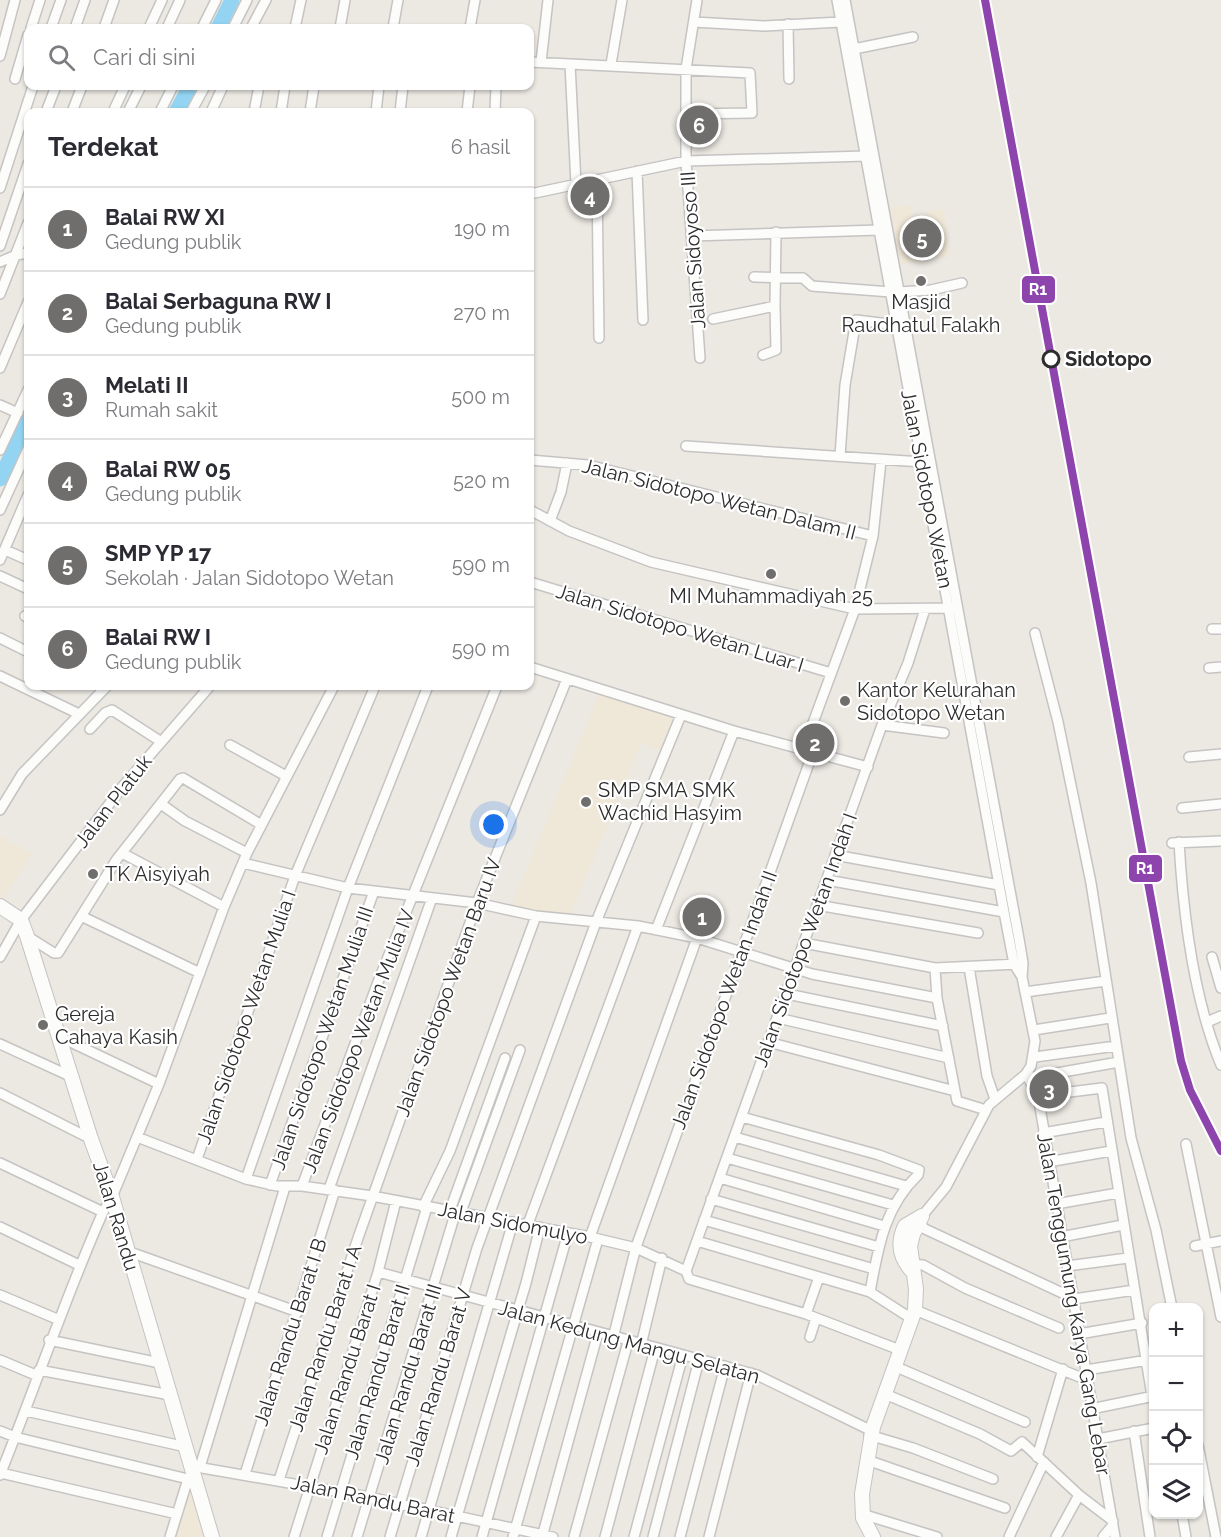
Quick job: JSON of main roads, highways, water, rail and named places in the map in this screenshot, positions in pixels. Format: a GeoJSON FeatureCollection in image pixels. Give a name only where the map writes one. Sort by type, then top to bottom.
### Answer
{"type":"FeatureCollection","features":[{"type":"Feature","properties":{"kind":"waterway"},"geometry":{"type":"LineString","coordinates":[[220,24],[232,0]]}},
{"type":"Feature","properties":{"kind":"waterway"},"geometry":{"type":"LineString","coordinates":[[178,108],[188,90]]}},
{"type":"Feature","properties":{"kind":"waterway"},"geometry":{"type":"LineString","coordinates":[[0,479],[24,428]]}},
{"type":"Feature","properties":{"kind":"place","name":"Balai RW I"},"geometry":{"type":"Point","coordinates":[699,125]}},
{"type":"Feature","properties":{"kind":"place","name":"Balai RW 05"},"geometry":{"type":"Point","coordinates":[590,196]}},
{"type":"Feature","properties":{"kind":"place","name":"SMP YP 17"},"geometry":{"type":"Point","coordinates":[922,238]}},
{"type":"Feature","properties":{"kind":"place","name":"Masjid Raudhatul Falakh"},"geometry":{"type":"Point","coordinates":[921,281]}},
{"type":"Feature","properties":{"kind":"place","name":"Sidotopo"},"geometry":{"type":"Point","coordinates":[1051,359]}},
{"type":"Feature","properties":{"kind":"place","name":"MI Muhammadiyah 25"},"geometry":{"type":"Point","coordinates":[771,574]}},
{"type":"Feature","properties":{"kind":"place","name":"Kantor Kelurahan Sidotopo Wetan"},"geometry":{"type":"Point","coordinates":[845,701]}},
{"type":"Feature","properties":{"kind":"place","name":"Balai Serbaguna RW I"},"geometry":{"type":"Point","coordinates":[815,743]}},
{"type":"Feature","properties":{"kind":"place","name":"SMP SMA SMK Wachid Hasyim"},"geometry":{"type":"Point","coordinates":[586,802]}},
{"type":"Feature","properties":{"kind":"place","name":"TK Aisyiyah"},"geometry":{"type":"Point","coordinates":[93,874]}},
{"type":"Feature","properties":{"kind":"place","name":"Balai RW XI"},"geometry":{"type":"Point","coordinates":[702,917]}},
{"type":"Feature","properties":{"kind":"place","name":"Gereja Cahaya Kasih"},"geometry":{"type":"Point","coordinates":[43,1025]}},
{"type":"Feature","properties":{"kind":"place","name":"Melati II"},"geometry":{"type":"Point","coordinates":[1049,1089]}}]}
